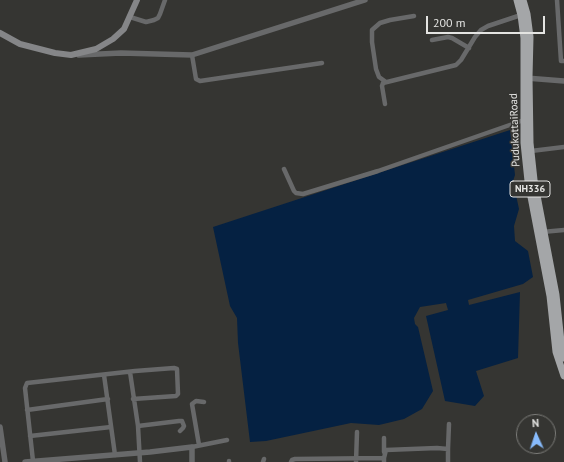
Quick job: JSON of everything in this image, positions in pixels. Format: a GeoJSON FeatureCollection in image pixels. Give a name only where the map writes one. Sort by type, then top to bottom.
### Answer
{"type":"FeatureCollection","features":[{"type":"Feature","properties":{"kind":"highway","name":"PudukottaiRoad"},"geometry":{"type":"LineString","coordinates":[[517,0],[521,15],[524,38],[526,78]]}},
{"type":"Feature","properties":{"kind":"highway","name":"NH336"},"geometry":{"type":"LineString","coordinates":[[523,0],[527,14],[530,37],[526,78],[526,122],[541,232],[556,295],[564,358]]}},
{"type":"Feature","properties":{"kind":"highway","name":"PudukottaiRoad"},"geometry":{"type":"LineString","coordinates":[[526,122],[524,143],[528,181],[541,232],[556,352],[564,376]]}},
{"type":"Feature","properties":{"kind":"main road"},"geometry":{"type":"LineString","coordinates":[[0,33],[20,44],[56,53],[71,55],[96,49],[113,39],[124,29],[137,0]]}},
{"type":"Feature","properties":{"kind":"street"},"geometry":{"type":"LineString","coordinates":[[130,17],[146,22],[154,20],[158,18],[165,0]]}},
{"type":"Feature","properties":{"kind":"street"},"geometry":{"type":"LineString","coordinates":[[71,55],[121,53],[192,55],[365,0]]}},
{"type":"Feature","properties":{"kind":"street"},"geometry":{"type":"LineString","coordinates":[[557,0],[561,60],[564,61]]}},
{"type":"Feature","properties":{"kind":"street"},"geometry":{"type":"LineString","coordinates":[[385,104],[382,86],[383,83],[456,65],[481,30],[488,26],[521,15]]}},
{"type":"Feature","properties":{"kind":"street"},"geometry":{"type":"LineString","coordinates":[[386,82],[379,77],[376,69],[372,42],[372,30],[380,23],[414,16]]}},
{"type":"Feature","properties":{"kind":"street"},"geometry":{"type":"LineString","coordinates":[[432,40],[448,37],[469,48]]}},
{"type":"Feature","properties":{"kind":"street"},"geometry":{"type":"LineString","coordinates":[[192,55],[196,79],[200,81],[322,63]]}},
{"type":"Feature","properties":{"kind":"street"},"geometry":{"type":"LineString","coordinates":[[526,78],[564,81]]}},
{"type":"Feature","properties":{"kind":"street"},"geometry":{"type":"LineString","coordinates":[[284,169],[294,191],[296,193],[303,194],[400,164],[526,122]]}},
{"type":"Feature","properties":{"kind":"street"},"geometry":{"type":"LineString","coordinates":[[531,151],[564,147]]}},
{"type":"Feature","properties":{"kind":"street"},"geometry":{"type":"LineString","coordinates":[[541,232],[564,230]]}},
{"type":"Feature","properties":{"kind":"street"},"geometry":{"type":"LineString","coordinates":[[33,461],[25,388],[27,383],[130,372],[177,369],[178,394],[176,396],[133,399]]}},
{"type":"Feature","properties":{"kind":"street"},"geometry":{"type":"LineString","coordinates":[[130,372],[138,426],[140,462]]}},
{"type":"Feature","properties":{"kind":"street"},"geometry":{"type":"LineString","coordinates":[[104,375],[115,455]]}},
{"type":"Feature","properties":{"kind":"street"},"geometry":{"type":"LineString","coordinates":[[27,410],[108,399]]}},
{"type":"Feature","properties":{"kind":"street"},"geometry":{"type":"LineString","coordinates":[[199,445],[192,404],[196,401],[204,402]]}},
{"type":"Feature","properties":{"kind":"street"},"geometry":{"type":"LineString","coordinates":[[138,426],[182,421],[184,426],[180,431]]}},
{"type":"Feature","properties":{"kind":"street"},"geometry":{"type":"LineString","coordinates":[[448,462],[449,424]]}},
{"type":"Feature","properties":{"kind":"street"},"geometry":{"type":"LineString","coordinates":[[0,427],[5,462]]}},
{"type":"Feature","properties":{"kind":"street"},"geometry":{"type":"LineString","coordinates":[[30,436],[89,431],[111,427]]}},
{"type":"Feature","properties":{"kind":"street"},"geometry":{"type":"LineString","coordinates":[[356,460],[357,432]]}},
{"type":"Feature","properties":{"kind":"street"},"geometry":{"type":"LineString","coordinates":[[291,462],[295,459],[384,460],[384,438]]}},
{"type":"Feature","properties":{"kind":"street"},"geometry":{"type":"LineString","coordinates":[[25,462],[140,453],[192,447],[227,440]]}},
{"type":"Feature","properties":{"kind":"street"},"geometry":{"type":"LineString","coordinates":[[192,447],[192,462]]}},
{"type":"Feature","properties":{"kind":"street"},"geometry":{"type":"LineString","coordinates":[[384,452],[386,450],[408,448],[448,449]]}},
{"type":"Feature","properties":{"kind":"water"},"geometry":{"type":"Polygon","coordinates":[[[510,130],[515,175],[513,181],[519,209],[514,226],[515,241],[528,251],[533,277],[523,284],[468,300],[469,305],[520,292],[518,358],[476,371],[484,396],[475,406],[445,401],[426,316],[448,310],[446,303],[420,307],[414,318],[415,324],[418,327],[433,391],[422,409],[404,419],[379,425],[351,423],[266,441],[250,442],[238,343],[237,318],[230,306],[213,227],[510,130]]]}}]}
